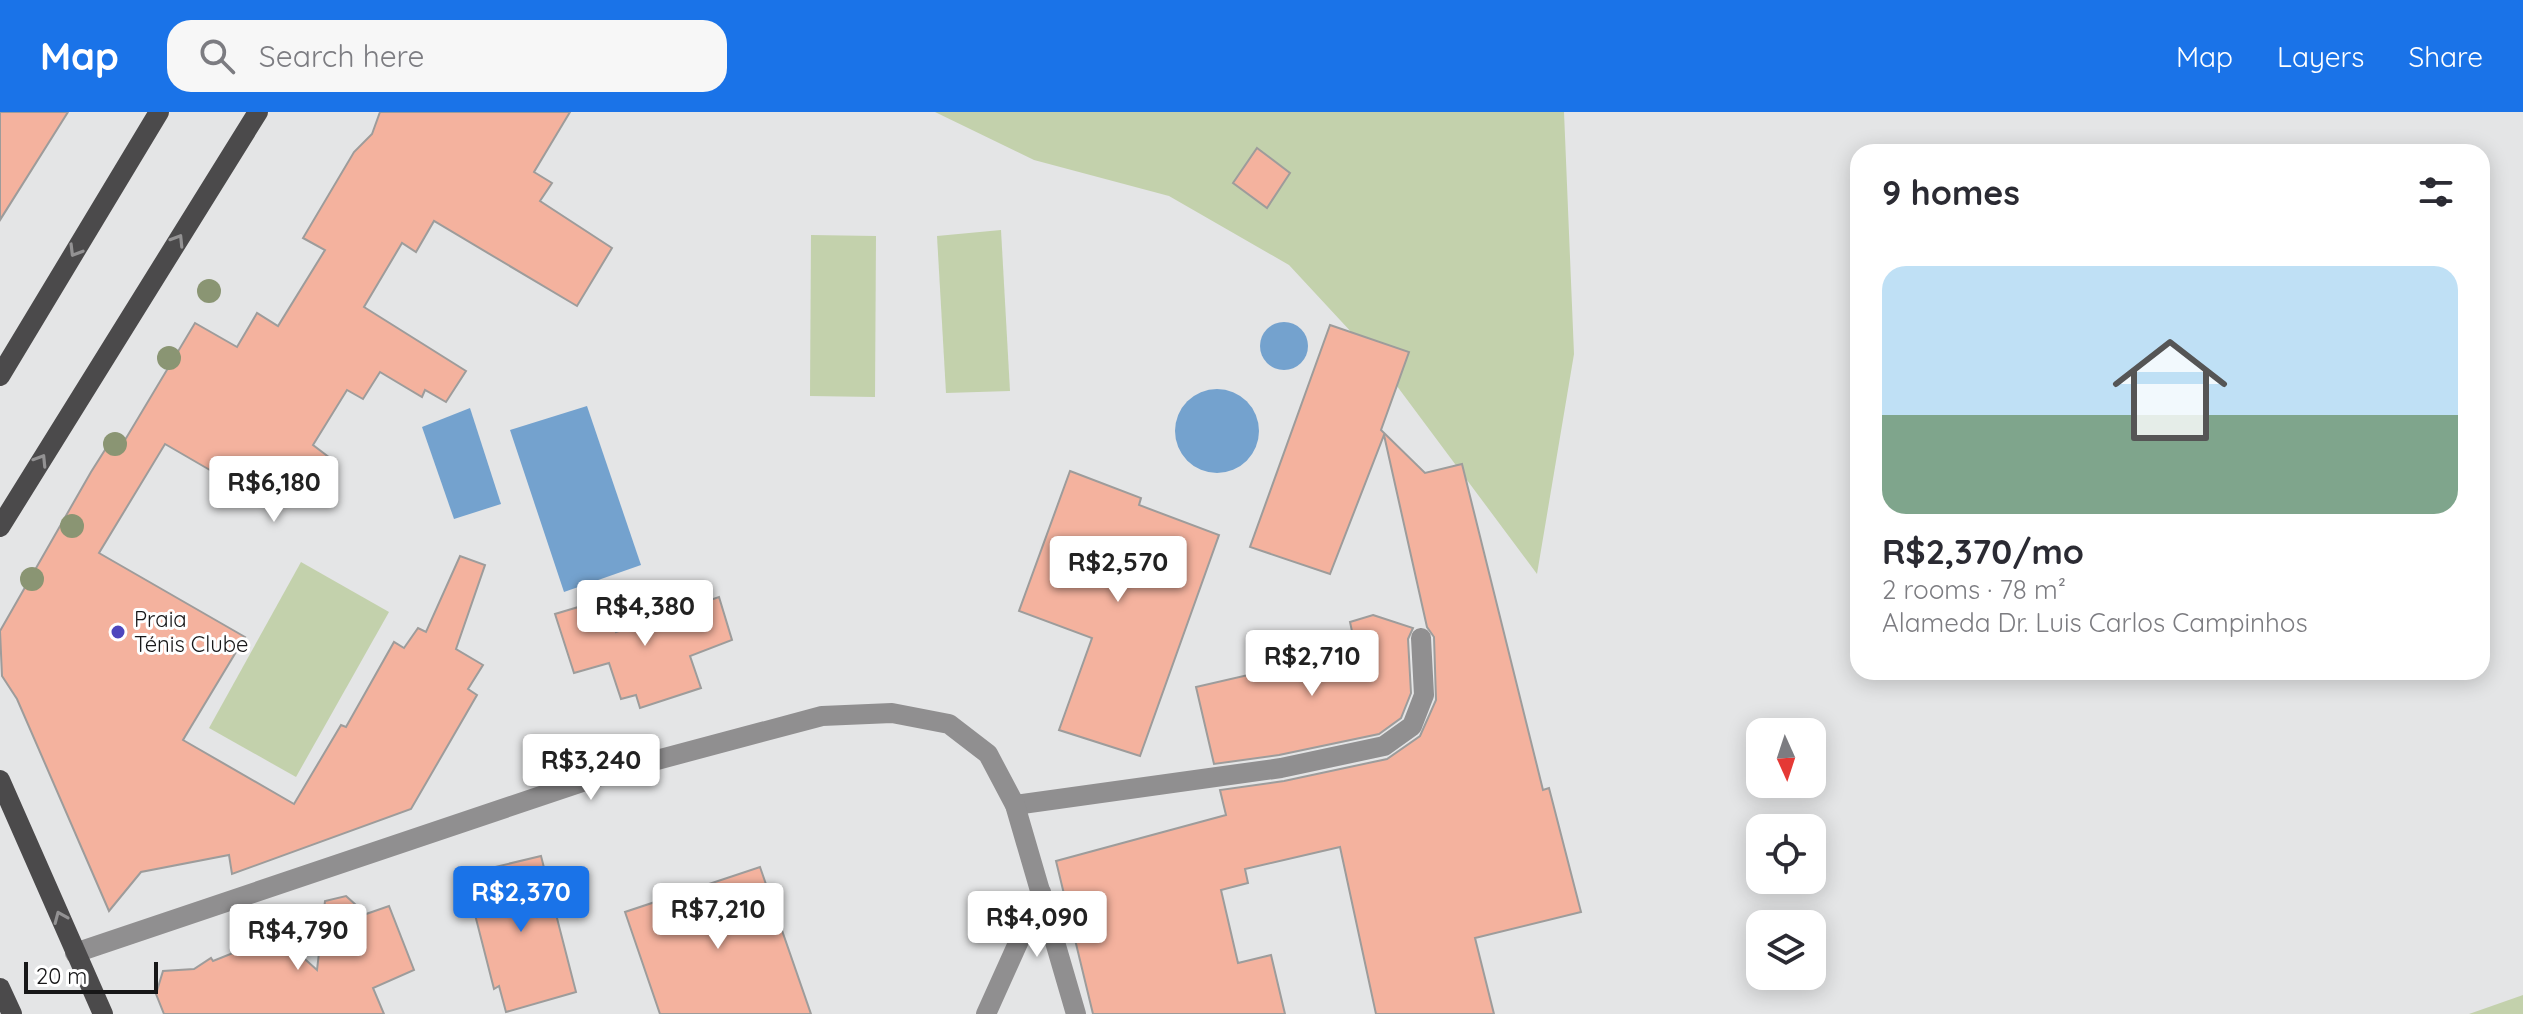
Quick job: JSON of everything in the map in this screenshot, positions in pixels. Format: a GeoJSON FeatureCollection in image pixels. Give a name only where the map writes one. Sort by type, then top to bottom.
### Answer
{"type":"FeatureCollection","features":[{"type":"Feature","properties":{"kind":"main road"},"geometry":{"type":"LineString","coordinates":[[0,376],[159,112]]}},
{"type":"Feature","properties":{"kind":"main road"},"geometry":{"type":"LineString","coordinates":[[0,527],[258,112]]}},
{"type":"Feature","properties":{"kind":"main road"},"geometry":{"type":"LineString","coordinates":[[0,780],[103,1014]]}},
{"type":"Feature","properties":{"kind":"main road"},"geometry":{"type":"LineString","coordinates":[[0,988],[12,1014]]}},
{"type":"Feature","properties":{"kind":"street"},"geometry":{"type":"LineString","coordinates":[[1015,805],[1281,768],[1384,746],[1412,726],[1424,695],[1421,638]]}},
{"type":"Feature","properties":{"kind":"street"},"geometry":{"type":"LineString","coordinates":[[75,953],[612,772],[822,716],[892,713],[949,724],[988,754],[1015,805],[1076,1014]]}},
{"type":"Feature","properties":{"kind":"street"},"geometry":{"type":"LineString","coordinates":[[986,1014],[1041,892]]}},
{"type":"Feature","properties":{"kind":"green space"},"geometry":{"type":"Polygon","coordinates":[[[935,112],[1564,112],[1574,354],[1537,574],[1379,362],[1289,265],[1169,196],[1034,160],[935,112]]]}},
{"type":"Feature","properties":{"kind":"green space"},"geometry":{"type":"Polygon","coordinates":[[[1001,230],[1010,391],[946,393],[937,236],[1001,230]]]}},
{"type":"Feature","properties":{"kind":"green space"},"geometry":{"type":"Polygon","coordinates":[[[811,235],[876,236],[875,397],[810,396],[811,235]]]}},
{"type":"Feature","properties":{"kind":"green space"},"geometry":{"type":"Polygon","coordinates":[[[301,562],[389,612],[296,777],[209,728],[301,562]]]}},
{"type":"Feature","properties":{"kind":"green space"},"geometry":{"type":"Polygon","coordinates":[[[2523,995],[2523,1014],[2469,1014],[2523,995]]]}},
{"type":"Feature","properties":{"kind":"water"},"geometry":{"type":"Polygon","coordinates":[[[1284,322],[1301,329],[1308,346],[1301,363],[1284,370],[1267,363],[1260,346],[1267,329],[1284,322]]]}},
{"type":"Feature","properties":{"kind":"water"},"geometry":{"type":"Polygon","coordinates":[[[1217,389],[1233,392],[1247,401],[1256,415],[1259,431],[1256,447],[1247,461],[1233,470],[1217,473],[1201,470],[1187,461],[1178,447],[1175,431],[1178,415],[1187,401],[1201,392],[1217,389]]]}},
{"type":"Feature","properties":{"kind":"water"},"geometry":{"type":"Polygon","coordinates":[[[587,406],[641,565],[564,592],[510,430],[587,406]]]}},
{"type":"Feature","properties":{"kind":"water"},"geometry":{"type":"Polygon","coordinates":[[[470,408],[501,504],[454,519],[422,427],[470,408]]]}},
{"type":"Feature","properties":{"kind":"building"},"geometry":{"type":"Polygon","coordinates":[[[0,112],[68,112],[0,220],[0,112]]]}},
{"type":"Feature","properties":{"kind":"building"},"geometry":{"type":"Polygon","coordinates":[[[380,112],[570,112],[534,172],[552,183],[540,201],[612,248],[577,306],[434,221],[416,252],[402,243],[364,307],[466,371],[446,402],[425,390],[422,397],[380,372],[363,399],[347,390],[313,445],[330,458],[301,506],[262,481],[253,495],[165,444],[99,553],[245,637],[183,740],[294,804],[341,725],[346,727],[394,642],[404,648],[418,628],[426,632],[460,556],[485,565],[456,649],[483,665],[468,689],[477,695],[411,809],[232,874],[229,855],[141,872],[109,911],[17,699],[2,676],[0,631],[115,434],[125,440],[195,323],[237,347],[257,313],[278,326],[325,250],[303,238],[354,152],[372,134],[380,112]]]}},
{"type":"Feature","properties":{"kind":"building"},"geometry":{"type":"Polygon","coordinates":[[[1257,148],[1290,173],[1267,208],[1233,183],[1257,148]]]}},
{"type":"Feature","properties":{"kind":"building"},"geometry":{"type":"Polygon","coordinates":[[[1330,325],[1409,352],[1381,430],[1425,473],[1462,464],[1543,790],[1549,788],[1581,912],[1475,938],[1494,1014],[1376,1014],[1340,847],[1245,869],[1248,883],[1221,890],[1238,963],[1271,955],[1285,1014],[1093,1014],[1056,861],[1226,815],[1220,790],[1284,781],[1387,759],[1420,736],[1436,700],[1434,637],[1427,627],[1384,435],[1330,574],[1250,547],[1330,325]]]}},
{"type":"Feature","properties":{"kind":"building"},"geometry":{"type":"Polygon","coordinates":[[[1070,471],[1141,498],[1139,505],[1219,535],[1140,756],[1059,730],[1092,638],[1019,611],[1070,471]]]}},
{"type":"Feature","properties":{"kind":"building"},"geometry":{"type":"Polygon","coordinates":[[[719,597],[732,640],[690,656],[701,688],[640,708],[636,695],[621,699],[609,663],[574,673],[555,614],[605,599],[616,632],[719,597]]]}},
{"type":"Feature","properties":{"kind":"building"},"geometry":{"type":"Polygon","coordinates":[[[1373,615],[1413,628],[1408,639],[1411,693],[1401,718],[1379,734],[1279,755],[1214,764],[1196,687],[1356,650],[1350,622],[1373,615]]]}},
{"type":"Feature","properties":{"kind":"building"},"geometry":{"type":"Polygon","coordinates":[[[541,856],[576,992],[506,1012],[499,986],[494,989],[472,903],[477,899],[470,873],[541,856]]]}},
{"type":"Feature","properties":{"kind":"building"},"geometry":{"type":"Polygon","coordinates":[[[760,867],[811,1014],[660,1014],[625,912],[760,867]]]}},
{"type":"Feature","properties":{"kind":"building"},"geometry":{"type":"Polygon","coordinates":[[[346,896],[366,914],[389,906],[414,970],[373,988],[384,1014],[164,1014],[156,994],[163,971],[194,969],[211,958],[213,961],[278,935],[317,970],[325,901],[346,896]]]}},
{"type":"Feature","properties":{"kind":"place","name":"Praia Ténis Clube"},"geometry":{"type":"Point","coordinates":[118,632]}}]}
